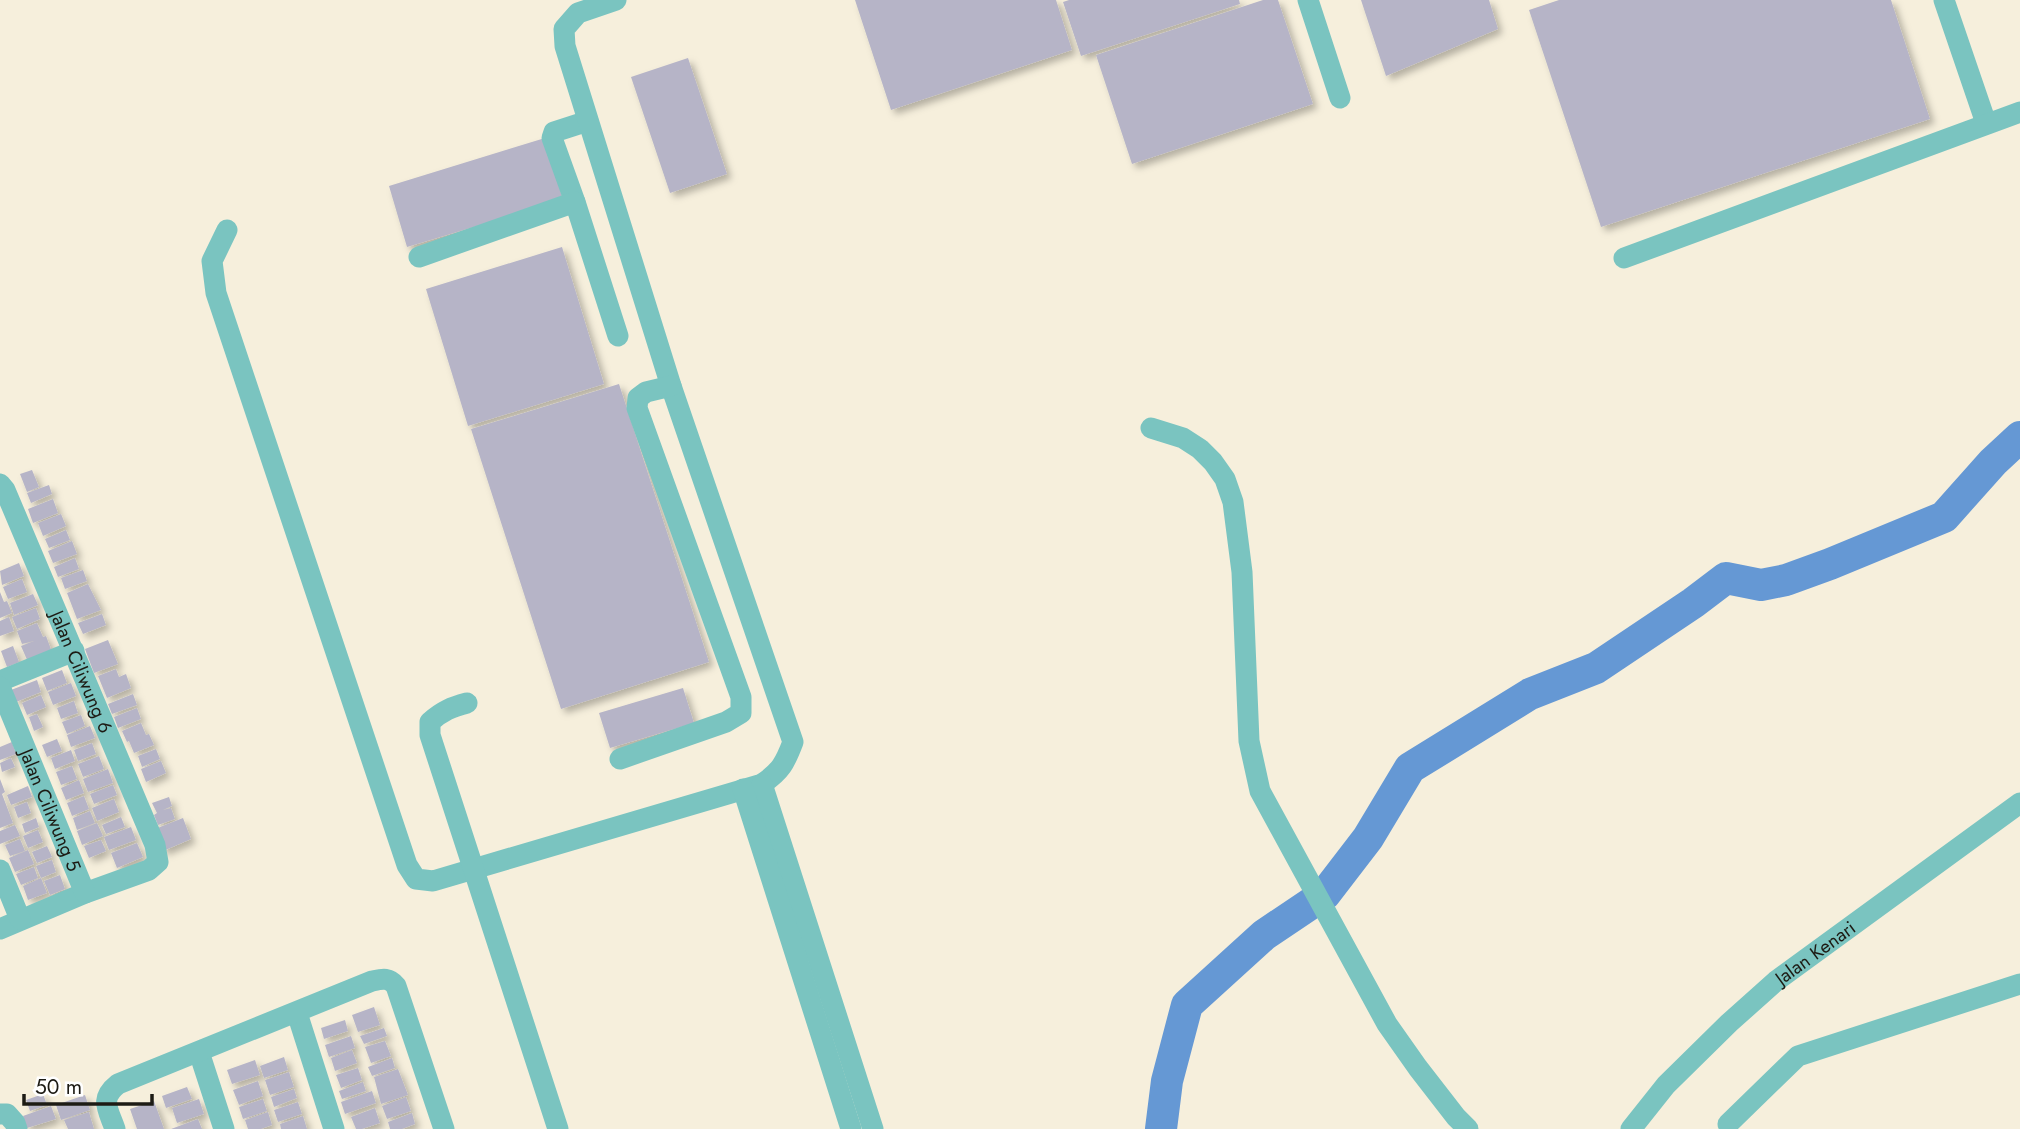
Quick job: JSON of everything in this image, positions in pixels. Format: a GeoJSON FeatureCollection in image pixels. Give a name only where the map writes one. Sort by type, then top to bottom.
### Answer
{"type":"FeatureCollection","features":[{"type":"Feature","properties":{"kind":"street"},"geometry":{"type":"LineString","coordinates":[[227,230],[212,261],[216,293],[407,865],[416,879],[433,881],[473,870],[752,787],[775,775],[784,764],[793,741],[671,386],[565,46],[564,29],[578,13],[616,0]]}},
{"type":"Feature","properties":{"kind":"street"},"geometry":{"type":"LineString","coordinates":[[1308,0],[1340,98]]}},
{"type":"Feature","properties":{"kind":"street"},"geometry":{"type":"LineString","coordinates":[[1944,0],[1986,123]]}},
{"type":"Feature","properties":{"kind":"street"},"geometry":{"type":"LineString","coordinates":[[1624,258],[2020,112]]}},
{"type":"Feature","properties":{"kind":"street"},"geometry":{"type":"LineString","coordinates":[[588,121],[554,132],[552,138],[618,336]]}},
{"type":"Feature","properties":{"kind":"street"},"geometry":{"type":"LineString","coordinates":[[419,257],[575,202]]}},
{"type":"Feature","properties":{"kind":"street"},"geometry":{"type":"LineString","coordinates":[[620,759],[726,722],[741,713],[741,697],[637,408],[638,398],[646,392],[671,386]]}},
{"type":"Feature","properties":{"kind":"street"},"geometry":{"type":"LineString","coordinates":[[1151,428],[1183,438],[1200,449],[1225,479],[1233,502],[1242,572],[1249,741],[1260,791],[1387,1024],[1456,1117],[1468,1129]]}},
{"type":"Feature","properties":{"kind":"street","name":"Jalan Ciliwung 6"},"geometry":{"type":"LineString","coordinates":[[0,484],[5,490],[155,845],[158,862],[149,870],[85,893]]}},
{"type":"Feature","properties":{"kind":"street"},"geometry":{"type":"LineString","coordinates":[[675,514],[711,502]]}},
{"type":"Feature","properties":{"kind":"street"},"geometry":{"type":"LineString","coordinates":[[699,581],[733,569]]}},
{"type":"Feature","properties":{"kind":"street"},"geometry":{"type":"LineString","coordinates":[[725,655],[759,643]]}},
{"type":"Feature","properties":{"kind":"street"},"geometry":{"type":"LineString","coordinates":[[0,681],[74,651]]}},
{"type":"Feature","properties":{"kind":"street","name":"Jalan Ciliwung 5"},"geometry":{"type":"LineString","coordinates":[[0,687],[85,893]]}},
{"type":"Feature","properties":{"kind":"street"},"geometry":{"type":"LineString","coordinates":[[467,703],[439,713],[430,722],[430,735],[558,1129]]}},
{"type":"Feature","properties":{"kind":"street"},"geometry":{"type":"LineString","coordinates":[[752,787],[851,1129]]}},
{"type":"Feature","properties":{"kind":"street"},"geometry":{"type":"LineString","coordinates":[[752,787],[873,1129]]}},
{"type":"Feature","properties":{"kind":"street","name":"Jalan Kenari"},"geometry":{"type":"LineString","coordinates":[[1630,1129],[1666,1085],[1776,981],[2020,803]]}},
{"type":"Feature","properties":{"kind":"street"},"geometry":{"type":"LineString","coordinates":[[0,870],[20,919]]}},
{"type":"Feature","properties":{"kind":"street"},"geometry":{"type":"LineString","coordinates":[[0,929],[85,893]]}},
{"type":"Feature","properties":{"kind":"street"},"geometry":{"type":"LineString","coordinates":[[115,1129],[106,1101],[109,1092],[118,1084],[384,978],[396,986],[444,1129]]}},
{"type":"Feature","properties":{"kind":"street"},"geometry":{"type":"LineString","coordinates":[[1728,1125],[1798,1056],[2020,984]]}},
{"type":"Feature","properties":{"kind":"street"},"geometry":{"type":"LineString","coordinates":[[297,1013],[334,1129]]}},
{"type":"Feature","properties":{"kind":"street"},"geometry":{"type":"LineString","coordinates":[[199,1052],[224,1129]]}},
{"type":"Feature","properties":{"kind":"building"},"geometry":{"type":"Polygon","coordinates":[[[855,0],[1056,0],[1072,50],[891,110],[855,0]]]}},
{"type":"Feature","properties":{"kind":"building"},"geometry":{"type":"Polygon","coordinates":[[[1239,0],[1240,4],[1081,56],[1063,2],[1239,0]]]}},
{"type":"Feature","properties":{"kind":"building"},"geometry":{"type":"Polygon","coordinates":[[[1263,0],[1278,0],[1313,104],[1132,164],[1096,55],[1263,0]]]}},
{"type":"Feature","properties":{"kind":"building"},"geometry":{"type":"Polygon","coordinates":[[[1361,0],[1489,0],[1498,29],[1386,76],[1361,0]]]}},
{"type":"Feature","properties":{"kind":"building"},"geometry":{"type":"Polygon","coordinates":[[[1559,0],[1891,0],[1930,119],[1601,227],[1529,10],[1559,0]]]}},
{"type":"Feature","properties":{"kind":"building"},"geometry":{"type":"Polygon","coordinates":[[[688,58],[727,174],[670,193],[631,77],[688,58]]]}},
{"type":"Feature","properties":{"kind":"building"},"geometry":{"type":"Polygon","coordinates":[[[545,138],[563,200],[407,247],[389,186],[545,138]]]}},
{"type":"Feature","properties":{"kind":"building"},"geometry":{"type":"Polygon","coordinates":[[[562,247],[604,384],[468,426],[426,289],[562,247]]]}},
{"type":"Feature","properties":{"kind":"building"},"geometry":{"type":"Polygon","coordinates":[[[619,384],[709,662],[561,709],[471,429],[619,384]]]}},
{"type":"Feature","properties":{"kind":"building"},"geometry":{"type":"Polygon","coordinates":[[[32,470],[39,487],[27,492],[20,474],[32,470]]]}},
{"type":"Feature","properties":{"kind":"building"},"geometry":{"type":"Polygon","coordinates":[[[49,485],[52,494],[31,503],[27,493],[49,485]]]}},
{"type":"Feature","properties":{"kind":"building"},"geometry":{"type":"Polygon","coordinates":[[[53,499],[58,513],[33,523],[28,509],[53,499]]]}},
{"type":"Feature","properties":{"kind":"building"},"geometry":{"type":"Polygon","coordinates":[[[61,514],[66,526],[43,536],[38,523],[61,514]]]}},
{"type":"Feature","properties":{"kind":"building"},"geometry":{"type":"Polygon","coordinates":[[[66,530],[70,540],[49,548],[45,539],[66,530]]]}},
{"type":"Feature","properties":{"kind":"building"},"geometry":{"type":"Polygon","coordinates":[[[72,541],[77,554],[53,563],[48,551],[72,541]]]}},
{"type":"Feature","properties":{"kind":"building"},"geometry":{"type":"Polygon","coordinates":[[[75,558],[79,569],[58,577],[54,567],[75,558]]]}},
{"type":"Feature","properties":{"kind":"building"},"geometry":{"type":"Polygon","coordinates":[[[19,563],[24,576],[2,585],[0,571],[19,563]]]}},
{"type":"Feature","properties":{"kind":"building"},"geometry":{"type":"Polygon","coordinates":[[[83,570],[87,581],[65,589],[61,578],[83,570]]]}},
{"type":"Feature","properties":{"kind":"building"},"geometry":{"type":"Polygon","coordinates":[[[22,579],[27,592],[8,599],[3,587],[22,579]]]}},
{"type":"Feature","properties":{"kind":"building"},"geometry":{"type":"Polygon","coordinates":[[[88,584],[101,610],[77,619],[67,593],[88,584]]]}},
{"type":"Feature","properties":{"kind":"building"},"geometry":{"type":"Polygon","coordinates":[[[0,592],[12,613],[0,618],[0,592]]]}},
{"type":"Feature","properties":{"kind":"building"},"geometry":{"type":"Polygon","coordinates":[[[33,594],[38,605],[14,615],[10,603],[33,594]]]}},
{"type":"Feature","properties":{"kind":"building"},"geometry":{"type":"Polygon","coordinates":[[[36,608],[40,619],[17,629],[12,617],[36,608]]]}},
{"type":"Feature","properties":{"kind":"building"},"geometry":{"type":"Polygon","coordinates":[[[102,614],[106,625],[83,634],[78,623],[102,614]]]}},
{"type":"Feature","properties":{"kind":"building"},"geometry":{"type":"Polygon","coordinates":[[[9,617],[14,631],[0,636],[0,621],[9,617]]]}},
{"type":"Feature","properties":{"kind":"building"},"geometry":{"type":"Polygon","coordinates":[[[37,623],[52,652],[28,662],[21,646],[34,641],[22,644],[17,631],[37,623]]]}},
{"type":"Feature","properties":{"kind":"building"},"geometry":{"type":"Polygon","coordinates":[[[108,640],[118,664],[94,673],[85,649],[108,640]]]}},
{"type":"Feature","properties":{"kind":"building"},"geometry":{"type":"Polygon","coordinates":[[[13,646],[19,662],[7,667],[1,651],[13,646]]]}},
{"type":"Feature","properties":{"kind":"building"},"geometry":{"type":"Polygon","coordinates":[[[116,669],[119,677],[126,674],[131,688],[107,698],[98,676],[116,669]]]}},
{"type":"Feature","properties":{"kind":"building"},"geometry":{"type":"Polygon","coordinates":[[[62,670],[67,683],[47,691],[42,678],[62,670]]]}},
{"type":"Feature","properties":{"kind":"building"},"geometry":{"type":"Polygon","coordinates":[[[37,680],[41,692],[16,702],[11,690],[37,680]]]}},
{"type":"Feature","properties":{"kind":"building"},"geometry":{"type":"Polygon","coordinates":[[[71,683],[76,696],[53,705],[48,692],[71,683]]]}},
{"type":"Feature","properties":{"kind":"building"},"geometry":{"type":"Polygon","coordinates":[[[683,688],[694,723],[610,748],[599,713],[683,688]]]}},
{"type":"Feature","properties":{"kind":"building"},"geometry":{"type":"Polygon","coordinates":[[[133,694],[137,705],[112,714],[108,704],[133,694]]]}},
{"type":"Feature","properties":{"kind":"building"},"geometry":{"type":"Polygon","coordinates":[[[41,695],[46,707],[27,715],[22,703],[41,695]]]}},
{"type":"Feature","properties":{"kind":"building"},"geometry":{"type":"Polygon","coordinates":[[[74,701],[78,713],[61,719],[57,708],[74,701]]]}},
{"type":"Feature","properties":{"kind":"building"},"geometry":{"type":"Polygon","coordinates":[[[137,708],[141,719],[118,728],[114,717],[137,708]]]}},
{"type":"Feature","properties":{"kind":"building"},"geometry":{"type":"Polygon","coordinates":[[[37,714],[43,727],[34,731],[29,717],[37,714]]]}},
{"type":"Feature","properties":{"kind":"building"},"geometry":{"type":"Polygon","coordinates":[[[81,715],[85,726],[67,734],[62,722],[81,715]]]}},
{"type":"Feature","properties":{"kind":"building"},"geometry":{"type":"Polygon","coordinates":[[[141,723],[154,745],[134,753],[122,731],[141,723]]]}},
{"type":"Feature","properties":{"kind":"building"},"geometry":{"type":"Polygon","coordinates":[[[90,726],[95,738],[71,747],[67,735],[90,726]]]}},
{"type":"Feature","properties":{"kind":"building"},"geometry":{"type":"Polygon","coordinates":[[[57,739],[62,751],[47,757],[42,745],[57,739]]]}},
{"type":"Feature","properties":{"kind":"building"},"geometry":{"type":"Polygon","coordinates":[[[12,742],[16,754],[0,760],[0,747],[12,742]]]}},
{"type":"Feature","properties":{"kind":"building"},"geometry":{"type":"Polygon","coordinates":[[[92,743],[96,754],[78,761],[74,750],[92,743]]]}},
{"type":"Feature","properties":{"kind":"building"},"geometry":{"type":"Polygon","coordinates":[[[156,749],[160,759],[142,767],[138,756],[156,749]]]}},
{"type":"Feature","properties":{"kind":"building"},"geometry":{"type":"Polygon","coordinates":[[[71,750],[75,761],[55,769],[51,758],[71,750]]]}},
{"type":"Feature","properties":{"kind":"building"},"geometry":{"type":"Polygon","coordinates":[[[99,756],[104,769],[83,777],[78,764],[99,756]]]}},
{"type":"Feature","properties":{"kind":"building"},"geometry":{"type":"Polygon","coordinates":[[[11,758],[15,767],[2,772],[0,763],[11,758]]]}},
{"type":"Feature","properties":{"kind":"building"},"geometry":{"type":"Polygon","coordinates":[[[161,761],[166,773],[146,782],[141,769],[161,761]]]}},
{"type":"Feature","properties":{"kind":"building"},"geometry":{"type":"Polygon","coordinates":[[[72,766],[77,779],[61,785],[56,772],[72,766]]]}},
{"type":"Feature","properties":{"kind":"building"},"geometry":{"type":"Polygon","coordinates":[[[108,769],[113,783],[88,792],[83,779],[108,769]]]}},
{"type":"Feature","properties":{"kind":"building"},"geometry":{"type":"Polygon","coordinates":[[[0,779],[5,792],[2,794],[13,823],[0,828],[0,779]]]}},
{"type":"Feature","properties":{"kind":"building"},"geometry":{"type":"Polygon","coordinates":[[[79,780],[84,793],[66,800],[61,788],[79,780]]]}},
{"type":"Feature","properties":{"kind":"building"},"geometry":{"type":"Polygon","coordinates":[[[113,785],[117,795],[94,804],[90,794],[113,785]]]}},
{"type":"Feature","properties":{"kind":"building"},"geometry":{"type":"Polygon","coordinates":[[[28,786],[32,797],[11,805],[7,795],[28,786]]]}},
{"type":"Feature","properties":{"kind":"building"},"geometry":{"type":"Polygon","coordinates":[[[84,796],[89,809],[72,816],[67,803],[84,796]]]}},
{"type":"Feature","properties":{"kind":"building"},"geometry":{"type":"Polygon","coordinates":[[[169,797],[172,806],[163,810],[171,808],[175,819],[158,825],[154,815],[157,813],[152,803],[169,797]]]}},
{"type":"Feature","properties":{"kind":"building"},"geometry":{"type":"Polygon","coordinates":[[[114,799],[119,812],[97,821],[92,808],[114,799]]]}},
{"type":"Feature","properties":{"kind":"building"},"geometry":{"type":"Polygon","coordinates":[[[27,802],[31,813],[18,818],[14,807],[27,802]]]}},
{"type":"Feature","properties":{"kind":"building"},"geometry":{"type":"Polygon","coordinates":[[[90,811],[95,823],[77,830],[73,818],[90,811]]]}},
{"type":"Feature","properties":{"kind":"building"},"geometry":{"type":"Polygon","coordinates":[[[121,817],[125,827],[106,834],[102,825],[121,817]]]}},
{"type":"Feature","properties":{"kind":"building"},"geometry":{"type":"Polygon","coordinates":[[[36,818],[39,827],[25,833],[22,824],[36,818]]]}},
{"type":"Feature","properties":{"kind":"building"},"geometry":{"type":"Polygon","coordinates":[[[183,818],[191,839],[163,851],[155,829],[183,818]]]}},
{"type":"Feature","properties":{"kind":"building"},"geometry":{"type":"Polygon","coordinates":[[[97,823],[103,836],[82,845],[77,831],[97,823]]]}},
{"type":"Feature","properties":{"kind":"building"},"geometry":{"type":"Polygon","coordinates":[[[15,825],[20,836],[0,844],[0,831],[15,825]]]}},
{"type":"Feature","properties":{"kind":"building"},"geometry":{"type":"Polygon","coordinates":[[[131,827],[136,840],[109,850],[104,837],[131,827]]]}},
{"type":"Feature","properties":{"kind":"building"},"geometry":{"type":"Polygon","coordinates":[[[38,830],[43,842],[28,848],[23,836],[38,830]]]}},
{"type":"Feature","properties":{"kind":"building"},"geometry":{"type":"Polygon","coordinates":[[[20,839],[25,851],[10,856],[5,845],[20,839]]]}},
{"type":"Feature","properties":{"kind":"building"},"geometry":{"type":"Polygon","coordinates":[[[101,840],[106,851],[89,858],[84,846],[101,840]]]}},
{"type":"Feature","properties":{"kind":"building"},"geometry":{"type":"Polygon","coordinates":[[[137,843],[143,857],[117,868],[111,853],[137,843]]]}},
{"type":"Feature","properties":{"kind":"building"},"geometry":{"type":"Polygon","coordinates":[[[47,846],[52,857],[37,863],[32,852],[47,846]]]}},
{"type":"Feature","properties":{"kind":"building"},"geometry":{"type":"Polygon","coordinates":[[[28,850],[34,864],[15,872],[9,858],[28,850]]]}},
{"type":"Feature","properties":{"kind":"building"},"geometry":{"type":"Polygon","coordinates":[[[52,860],[56,872],[41,878],[36,866],[52,860]]]}},
{"type":"Feature","properties":{"kind":"building"},"geometry":{"type":"Polygon","coordinates":[[[34,867],[38,878],[21,885],[16,874],[34,867]]]}},
{"type":"Feature","properties":{"kind":"building"},"geometry":{"type":"Polygon","coordinates":[[[60,875],[65,889],[50,895],[44,881],[60,875]]]}},
{"type":"Feature","properties":{"kind":"building"},"geometry":{"type":"Polygon","coordinates":[[[41,878],[47,893],[28,900],[23,886],[41,878]]]}},
{"type":"Feature","properties":{"kind":"building"},"geometry":{"type":"Polygon","coordinates":[[[374,1007],[380,1025],[358,1032],[352,1015],[374,1007]]]}},
{"type":"Feature","properties":{"kind":"building"},"geometry":{"type":"Polygon","coordinates":[[[345,1020],[348,1031],[324,1039],[321,1028],[345,1020]]]}},
{"type":"Feature","properties":{"kind":"building"},"geometry":{"type":"Polygon","coordinates":[[[384,1028],[387,1036],[364,1044],[360,1036],[384,1028]]]}},
{"type":"Feature","properties":{"kind":"building"},"geometry":{"type":"Polygon","coordinates":[[[351,1036],[355,1048],[329,1057],[325,1045],[351,1036]]]}},
{"type":"Feature","properties":{"kind":"building"},"geometry":{"type":"Polygon","coordinates":[[[385,1041],[391,1056],[371,1063],[365,1047],[385,1041]]]}},
{"type":"Feature","properties":{"kind":"building"},"geometry":{"type":"Polygon","coordinates":[[[352,1050],[357,1063],[335,1071],[331,1058],[352,1050]]]}},
{"type":"Feature","properties":{"kind":"building"},"geometry":{"type":"Polygon","coordinates":[[[284,1057],[288,1070],[264,1078],[260,1066],[284,1057]]]}},
{"type":"Feature","properties":{"kind":"building"},"geometry":{"type":"Polygon","coordinates":[[[392,1058],[395,1068],[372,1076],[368,1067],[392,1058]]]}},
{"type":"Feature","properties":{"kind":"building"},"geometry":{"type":"Polygon","coordinates":[[[255,1060],[260,1075],[232,1084],[227,1070],[255,1060]]]}},
{"type":"Feature","properties":{"kind":"building"},"geometry":{"type":"Polygon","coordinates":[[[358,1068],[362,1080],[341,1088],[336,1075],[358,1068]]]}},
{"type":"Feature","properties":{"kind":"building"},"geometry":{"type":"Polygon","coordinates":[[[398,1069],[408,1095],[381,1104],[374,1077],[398,1069]]]}},
{"type":"Feature","properties":{"kind":"building"},"geometry":{"type":"Polygon","coordinates":[[[289,1072],[294,1087],[270,1095],[265,1080],[289,1072]]]}},
{"type":"Feature","properties":{"kind":"building"},"geometry":{"type":"Polygon","coordinates":[[[258,1081],[263,1096],[239,1105],[233,1090],[258,1081]]]}},
{"type":"Feature","properties":{"kind":"building"},"geometry":{"type":"Polygon","coordinates":[[[363,1082],[366,1091],[342,1099],[339,1091],[363,1082]]]}},
{"type":"Feature","properties":{"kind":"building"},"geometry":{"type":"Polygon","coordinates":[[[187,1087],[192,1099],[166,1108],[162,1096],[187,1087]]]}},
{"type":"Feature","properties":{"kind":"building"},"geometry":{"type":"Polygon","coordinates":[[[294,1089],[297,1098],[274,1107],[271,1097],[294,1089]]]}},
{"type":"Feature","properties":{"kind":"building"},"geometry":{"type":"Polygon","coordinates":[[[372,1091],[376,1103],[345,1114],[341,1102],[372,1091]]]}},
{"type":"Feature","properties":{"kind":"building"},"geometry":{"type":"Polygon","coordinates":[[[43,1094],[47,1105],[30,1111],[26,1100],[43,1094]]]}},
{"type":"Feature","properties":{"kind":"building"},"geometry":{"type":"Polygon","coordinates":[[[85,1095],[90,1110],[61,1120],[56,1105],[85,1095]]]}},
{"type":"Feature","properties":{"kind":"building"},"geometry":{"type":"Polygon","coordinates":[[[406,1097],[411,1111],[387,1119],[382,1106],[406,1097]]]}},
{"type":"Feature","properties":{"kind":"building"},"geometry":{"type":"Polygon","coordinates":[[[199,1099],[204,1114],[177,1123],[172,1108],[199,1099]]]}},
{"type":"Feature","properties":{"kind":"building"},"geometry":{"type":"Polygon","coordinates":[[[263,1099],[267,1111],[243,1119],[239,1107],[263,1099]]]}},
{"type":"Feature","properties":{"kind":"building"},"geometry":{"type":"Polygon","coordinates":[[[154,1101],[164,1129],[137,1129],[130,1109],[154,1101]]]}},
{"type":"Feature","properties":{"kind":"building"},"geometry":{"type":"Polygon","coordinates":[[[298,1102],[302,1114],[278,1122],[274,1110],[298,1102]]]}},
{"type":"Feature","properties":{"kind":"building"},"geometry":{"type":"Polygon","coordinates":[[[51,1106],[56,1119],[27,1128],[23,1116],[51,1106]]]}},
{"type":"Feature","properties":{"kind":"building"},"geometry":{"type":"Polygon","coordinates":[[[375,1108],[380,1123],[356,1129],[351,1117],[375,1108]]]}},
{"type":"Feature","properties":{"kind":"building"},"geometry":{"type":"Polygon","coordinates":[[[89,1112],[94,1129],[68,1129],[64,1120],[89,1112]]]}},
{"type":"Feature","properties":{"kind":"building"},"geometry":{"type":"Polygon","coordinates":[[[268,1112],[272,1125],[261,1129],[248,1129],[245,1120],[268,1112]]]}},
{"type":"Feature","properties":{"kind":"building"},"geometry":{"type":"Polygon","coordinates":[[[412,1113],[415,1124],[402,1129],[390,1129],[388,1122],[412,1113]]]}},
{"type":"Feature","properties":{"kind":"building"},"geometry":{"type":"Polygon","coordinates":[[[303,1116],[307,1129],[281,1129],[280,1124],[303,1116]]]}},
{"type":"Feature","properties":{"kind":"building"},"geometry":{"type":"Polygon","coordinates":[[[198,1119],[202,1129],[171,1129],[198,1119]]]}},
{"type":"Feature","properties":{"kind":"waterway"},"geometry":{"type":"LineString","coordinates":[[1161,1129],[1167,1081],[1187,1005],[1264,935],[1325,894],[1368,838],[1410,768],[1530,694],[1596,668],[1726,578],[1761,585],[1786,580],[1944,517],[1993,462],[2020,437]]}}]}
